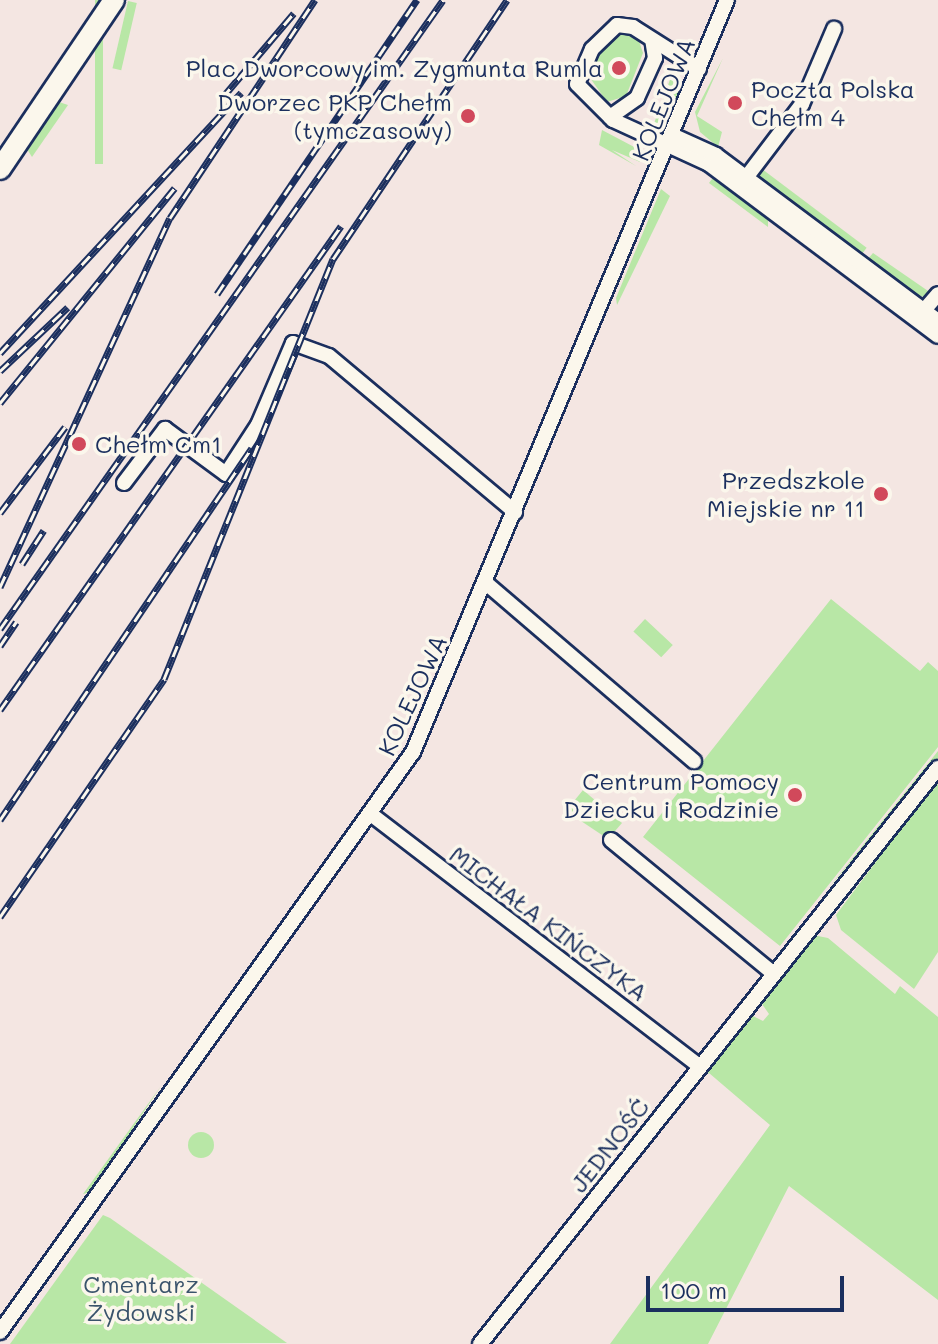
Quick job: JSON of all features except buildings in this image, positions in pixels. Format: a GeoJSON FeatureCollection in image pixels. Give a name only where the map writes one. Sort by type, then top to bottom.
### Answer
{"type":"FeatureCollection","features":[{"type":"Feature","properties":{"kind":"highway"},"geometry":{"type":"LineString","coordinates":[[0,169],[114,0]]}},
{"type":"Feature","properties":{"kind":"street","name":"KOLEJOWA"},"geometry":{"type":"LineString","coordinates":[[0,1332],[372,815],[420,738],[727,0]]}},
{"type":"Feature","properties":{"kind":"street"},"geometry":{"type":"LineString","coordinates":[[699,69],[652,40],[617,25],[586,59],[580,94],[610,117],[670,140],[743,182],[920,315],[938,336]]}},
{"type":"Feature","properties":{"kind":"street"},"geometry":{"type":"LineString","coordinates":[[743,182],[802,104],[834,29]]}},
{"type":"Feature","properties":{"kind":"street"},"geometry":{"type":"LineString","coordinates":[[610,117],[637,98],[655,58],[652,40]]}},
{"type":"Feature","properties":{"kind":"street"},"geometry":{"type":"LineString","coordinates":[[920,315],[938,294]]}},
{"type":"Feature","properties":{"kind":"street"},"geometry":{"type":"LineString","coordinates":[[920,315],[938,321]]}},
{"type":"Feature","properties":{"kind":"street"},"geometry":{"type":"LineString","coordinates":[[124,483],[165,429],[226,474],[258,425],[293,343],[329,356],[515,512]]}},
{"type":"Feature","properties":{"kind":"street"},"geometry":{"type":"LineString","coordinates":[[486,583],[694,761]]}},
{"type":"Feature","properties":{"kind":"street","name":"JEDNOŚĆ"},"geometry":{"type":"LineString","coordinates":[[480,1344],[938,768]]}},
{"type":"Feature","properties":{"kind":"street","name":"MICHAŁA KIŃCZYKA"},"geometry":{"type":"LineString","coordinates":[[372,815],[699,1066]]}},
{"type":"Feature","properties":{"kind":"street"},"geometry":{"type":"LineString","coordinates":[[611,840],[773,973]]}},
{"type":"Feature","properties":{"kind":"green space"},"geometry":{"type":"Polygon","coordinates":[[[95,0],[103,0],[103,164],[95,164],[95,0]]]}},
{"type":"Feature","properties":{"kind":"green space"},"geometry":{"type":"Polygon","coordinates":[[[128,1],[137,3],[121,70],[112,68],[128,1]]]}},
{"type":"Feature","properties":{"kind":"green space"},"geometry":{"type":"Polygon","coordinates":[[[621,34],[638,38],[643,53],[626,96],[607,102],[588,75],[596,55],[621,34]]]}},
{"type":"Feature","properties":{"kind":"green space"},"geometry":{"type":"Polygon","coordinates":[[[723,58],[697,116],[722,132],[718,147],[700,132],[695,112],[723,58]]]}},
{"type":"Feature","properties":{"kind":"green space"},"geometry":{"type":"Polygon","coordinates":[[[676,63],[681,89],[668,120],[652,129],[676,63]]]}},
{"type":"Feature","properties":{"kind":"green space"},"geometry":{"type":"Polygon","coordinates":[[[59,102],[68,105],[32,157],[27,149],[59,102]]]}},
{"type":"Feature","properties":{"kind":"green space"},"geometry":{"type":"Polygon","coordinates":[[[602,130],[638,149],[640,162],[612,150],[636,166],[599,145],[602,130]]]}},
{"type":"Feature","properties":{"kind":"green space"},"geometry":{"type":"Polygon","coordinates":[[[762,169],[867,248],[861,256],[756,177],[762,169]]]}},
{"type":"Feature","properties":{"kind":"green space"},"geometry":{"type":"Polygon","coordinates":[[[715,175],[768,216],[768,227],[709,183],[715,175]]]}},
{"type":"Feature","properties":{"kind":"green space"},"geometry":{"type":"Polygon","coordinates":[[[661,189],[670,196],[617,305],[616,298],[661,189]]]}},
{"type":"Feature","properties":{"kind":"green space"},"geometry":{"type":"Polygon","coordinates":[[[873,253],[931,293],[917,297],[867,260],[873,253]]]}},
{"type":"Feature","properties":{"kind":"green space"},"geometry":{"type":"Polygon","coordinates":[[[831,599],[920,671],[928,662],[938,671],[938,747],[780,946],[643,837],[831,599]]]}},
{"type":"Feature","properties":{"kind":"green space"},"geometry":{"type":"Polygon","coordinates":[[[645,619],[673,645],[661,657],[633,631],[645,619]]]}},
{"type":"Feature","properties":{"kind":"green space"},"geometry":{"type":"Polygon","coordinates":[[[938,751],[938,759],[828,889],[938,751]]]}},
{"type":"Feature","properties":{"kind":"green space"},"geometry":{"type":"Polygon","coordinates":[[[938,779],[938,952],[914,989],[841,930],[836,915],[938,779]]]}},
{"type":"Feature","properties":{"kind":"green space"},"geometry":{"type":"Polygon","coordinates":[[[583,790],[622,823],[608,839],[566,811],[583,790]]]}},
{"type":"Feature","properties":{"kind":"green space"},"geometry":{"type":"Polygon","coordinates":[[[813,935],[828,938],[895,994],[900,986],[938,1017],[938,1300],[789,1186],[708,1344],[610,1344],[770,1125],[709,1073],[694,1083],[749,1014],[763,1021],[769,1014],[760,1001],[813,935]]]}},
{"type":"Feature","properties":{"kind":"green space"},"geometry":{"type":"Polygon","coordinates":[[[161,1086],[91,1192],[83,1194],[161,1086]]]}},
{"type":"Feature","properties":{"kind":"green space"},"geometry":{"type":"Polygon","coordinates":[[[201,1132],[210,1136],[214,1145],[210,1154],[201,1158],[192,1154],[188,1145],[192,1136],[201,1132]]]}},
{"type":"Feature","properties":{"kind":"green space","name":"Cmentarz Żydowski"},"geometry":{"type":"Polygon","coordinates":[[[103,1215],[110,1218],[287,1343],[10,1344],[103,1215]]]}},
{"type":"Feature","properties":{"kind":"railway"},"geometry":{"type":"LineString","coordinates":[[0,587],[170,218],[315,0]]}},
{"type":"Feature","properties":{"kind":"railway"},"geometry":{"type":"LineString","coordinates":[[217,294],[417,0]]}},
{"type":"Feature","properties":{"kind":"railway"},"geometry":{"type":"LineString","coordinates":[[0,629],[443,0]]}},
{"type":"Feature","properties":{"kind":"railway"},"geometry":{"type":"LineString","coordinates":[[0,917],[164,679],[333,259],[507,0]]}},
{"type":"Feature","properties":{"kind":"railway"},"geometry":{"type":"LineString","coordinates":[[222,98],[294,13]]}},
{"type":"Feature","properties":{"kind":"railway"},"geometry":{"type":"LineString","coordinates":[[0,353],[241,93]]}},
{"type":"Feature","properties":{"kind":"railway"},"geometry":{"type":"LineString","coordinates":[[0,403],[175,188]]}},
{"type":"Feature","properties":{"kind":"railway"},"geometry":{"type":"LineString","coordinates":[[0,710],[341,226]]}},
{"type":"Feature","properties":{"kind":"railway"},"geometry":{"type":"LineString","coordinates":[[0,371],[68,307]]}},
{"type":"Feature","properties":{"kind":"railway"},"geometry":{"type":"LineString","coordinates":[[0,513],[65,427]]}},
{"type":"Feature","properties":{"kind":"railway"},"geometry":{"type":"LineString","coordinates":[[0,820],[252,448]]}},
{"type":"Feature","properties":{"kind":"railway"},"geometry":{"type":"LineString","coordinates":[[22,564],[44,530]]}},
{"type":"Feature","properties":{"kind":"railway"},"geometry":{"type":"LineString","coordinates":[[0,646],[16,622]]}},
{"type":"Feature","properties":{"kind":"place","name":"Plac Dworcowy im. Zygmunta Rumla"},"geometry":{"type":"Point","coordinates":[619,68]}},
{"type":"Feature","properties":{"kind":"place","name":"Poczta Polska Chełm 4"},"geometry":{"type":"Point","coordinates":[735,103]}},
{"type":"Feature","properties":{"kind":"place","name":"Dworzec PKP Chełm (tymczasowy)"},"geometry":{"type":"Point","coordinates":[468,116]}},
{"type":"Feature","properties":{"kind":"place","name":"Chełm Cm1"},"geometry":{"type":"Point","coordinates":[79,444]}},
{"type":"Feature","properties":{"kind":"place","name":"Przedszkole Miejskie nr 11"},"geometry":{"type":"Point","coordinates":[881,494]}},
{"type":"Feature","properties":{"kind":"place","name":"Centrum Pomocy Dziecku i Rodzinie"},"geometry":{"type":"Point","coordinates":[795,795]}}]}
